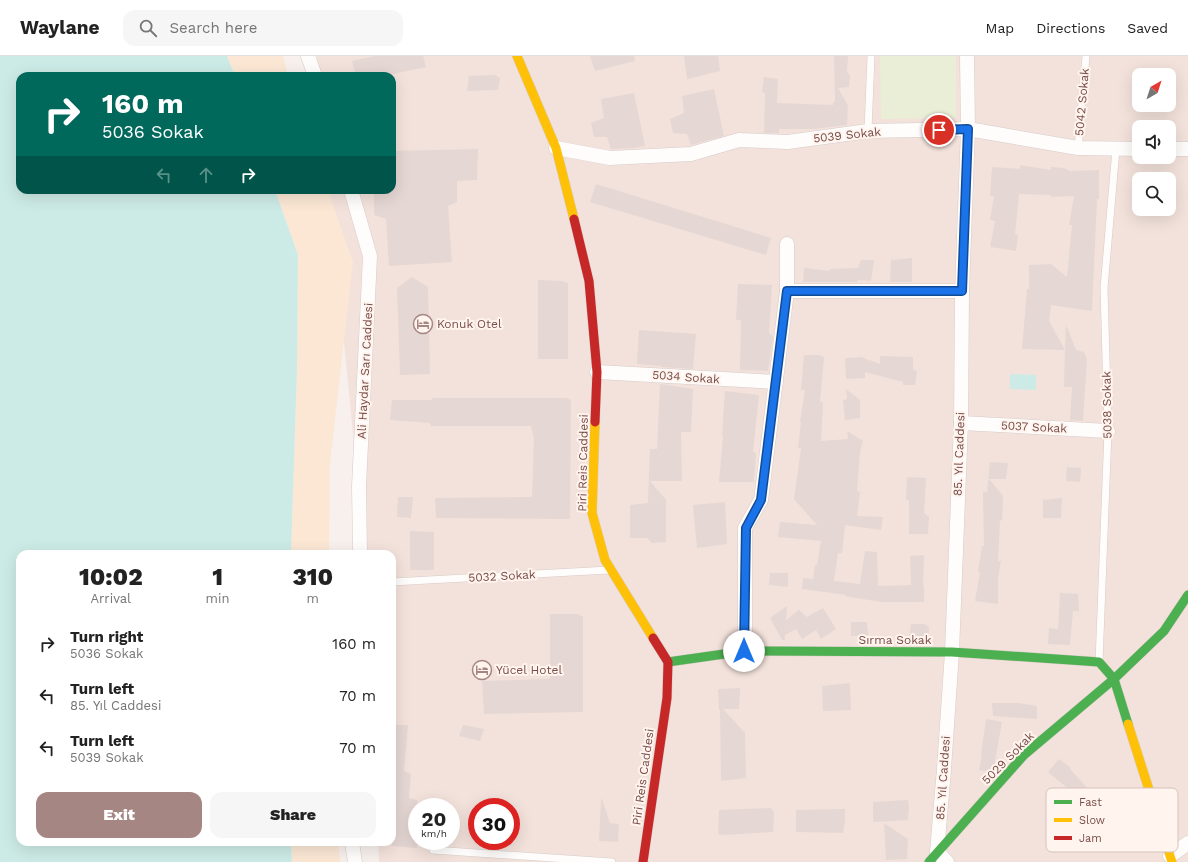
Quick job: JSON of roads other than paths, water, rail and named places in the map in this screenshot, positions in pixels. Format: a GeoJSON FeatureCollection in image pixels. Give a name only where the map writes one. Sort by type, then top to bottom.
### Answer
{"type":"FeatureCollection","features":[{"type":"Feature","properties":{"kind":"street"},"geometry":{"type":"LineString","coordinates":[[308,56],[314,72]]}},
{"type":"Feature","properties":{"kind":"street","name":"Piri Reis Caddesi"},"geometry":{"type":"LineString","coordinates":[[517,56],[556,148],[589,281],[597,372],[592,513],[605,560],[668,662],[667,698],[643,862]]}},
{"type":"Feature","properties":{"kind":"street","name":"85. Yıl Caddesi"},"geometry":{"type":"LineString","coordinates":[[933,857],[944,769],[952,652],[961,422],[962,291],[968,129],[967,56]]}},
{"type":"Feature","properties":{"kind":"street","name":"5039 Sokak"},"geometry":{"type":"LineString","coordinates":[[556,148],[610,158],[691,154],[739,140],[788,142],[868,131],[968,129],[1078,148],[1132,149]]}},
{"type":"Feature","properties":{"kind":"street"},"geometry":{"type":"LineString","coordinates":[[1176,149],[1188,149]]}},
{"type":"Feature","properties":{"kind":"street","name":"Ali Haydar Sarı Caddesi"},"geometry":{"type":"LineString","coordinates":[[352,194],[370,256],[359,486],[360,550]]}},
{"type":"Feature","properties":{"kind":"street"},"geometry":{"type":"LineString","coordinates":[[744,651],[746,528],[761,500],[787,291],[787,244]]}},
{"type":"Feature","properties":{"kind":"street"},"geometry":{"type":"LineString","coordinates":[[787,291],[962,291]]}},
{"type":"Feature","properties":{"kind":"street","name":"5034 Sokak"},"geometry":{"type":"LineString","coordinates":[[597,372],[776,382]]}},
{"type":"Feature","properties":{"kind":"street","name":"5037 Sokak"},"geometry":{"type":"LineString","coordinates":[[961,422],[1108,431]]}},
{"type":"Feature","properties":{"kind":"street","name":"5029 Sokak"},"geometry":{"type":"LineString","coordinates":[[933,857],[1024,756],[1114,679],[1164,631],[1188,595]]}},
{"type":"Feature","properties":{"kind":"street","name":"Sırma Sokak"},"geometry":{"type":"LineString","coordinates":[[668,662],[744,651],[952,652],[1098,662]]}},
{"type":"Feature","properties":{"kind":"street"},"geometry":{"type":"LineString","coordinates":[[1098,662],[1114,679],[1149,788]]}},
{"type":"Feature","properties":{"kind":"street"},"geometry":{"type":"LineString","coordinates":[[1171,859],[1188,843]]}},
{"type":"Feature","properties":{"kind":"street"},"geometry":{"type":"LineString","coordinates":[[353,846],[355,862]]}},
{"type":"Feature","properties":{"kind":"street"},"geometry":{"type":"LineString","coordinates":[[933,857],[947,862]]}},
{"type":"Feature","properties":{"kind":"lane"},"geometry":{"type":"LineString","coordinates":[[868,131],[871,56]]}},
{"type":"Feature","properties":{"kind":"lane","name":"5042 Sokak"},"geometry":{"type":"LineString","coordinates":[[1078,148],[1086,56]]}},
{"type":"Feature","properties":{"kind":"lane","name":"5038 Sokak"},"geometry":{"type":"LineString","coordinates":[[1098,662],[1108,431],[1104,288],[1116,149]]}},
{"type":"Feature","properties":{"kind":"lane","name":"5032 Sokak"},"geometry":{"type":"LineString","coordinates":[[396,582],[611,570]]}},
{"type":"Feature","properties":{"kind":"lane"},"geometry":{"type":"LineString","coordinates":[[433,850],[612,862]]}},
{"type":"Feature","properties":{"kind":"water"},"geometry":{"type":"Polygon","coordinates":[[[0,56],[227,56],[233,72],[16,72],[16,194],[276,194],[298,255],[297,369],[291,550],[16,550],[16,846],[291,846],[292,862],[0,862],[0,56]]]}},
{"type":"Feature","properties":{"kind":"water"},"geometry":{"type":"Polygon","coordinates":[[[1010,374],[1036,375],[1036,390],[1010,389],[1010,374]]]}},
{"type":"Feature","properties":{"kind":"place","name":"Konuk Otel"},"geometry":{"type":"Point","coordinates":[423,324]}},
{"type":"Feature","properties":{"kind":"place","name":"Yücel Hotel"},"geometry":{"type":"Point","coordinates":[482,670]}}]}
